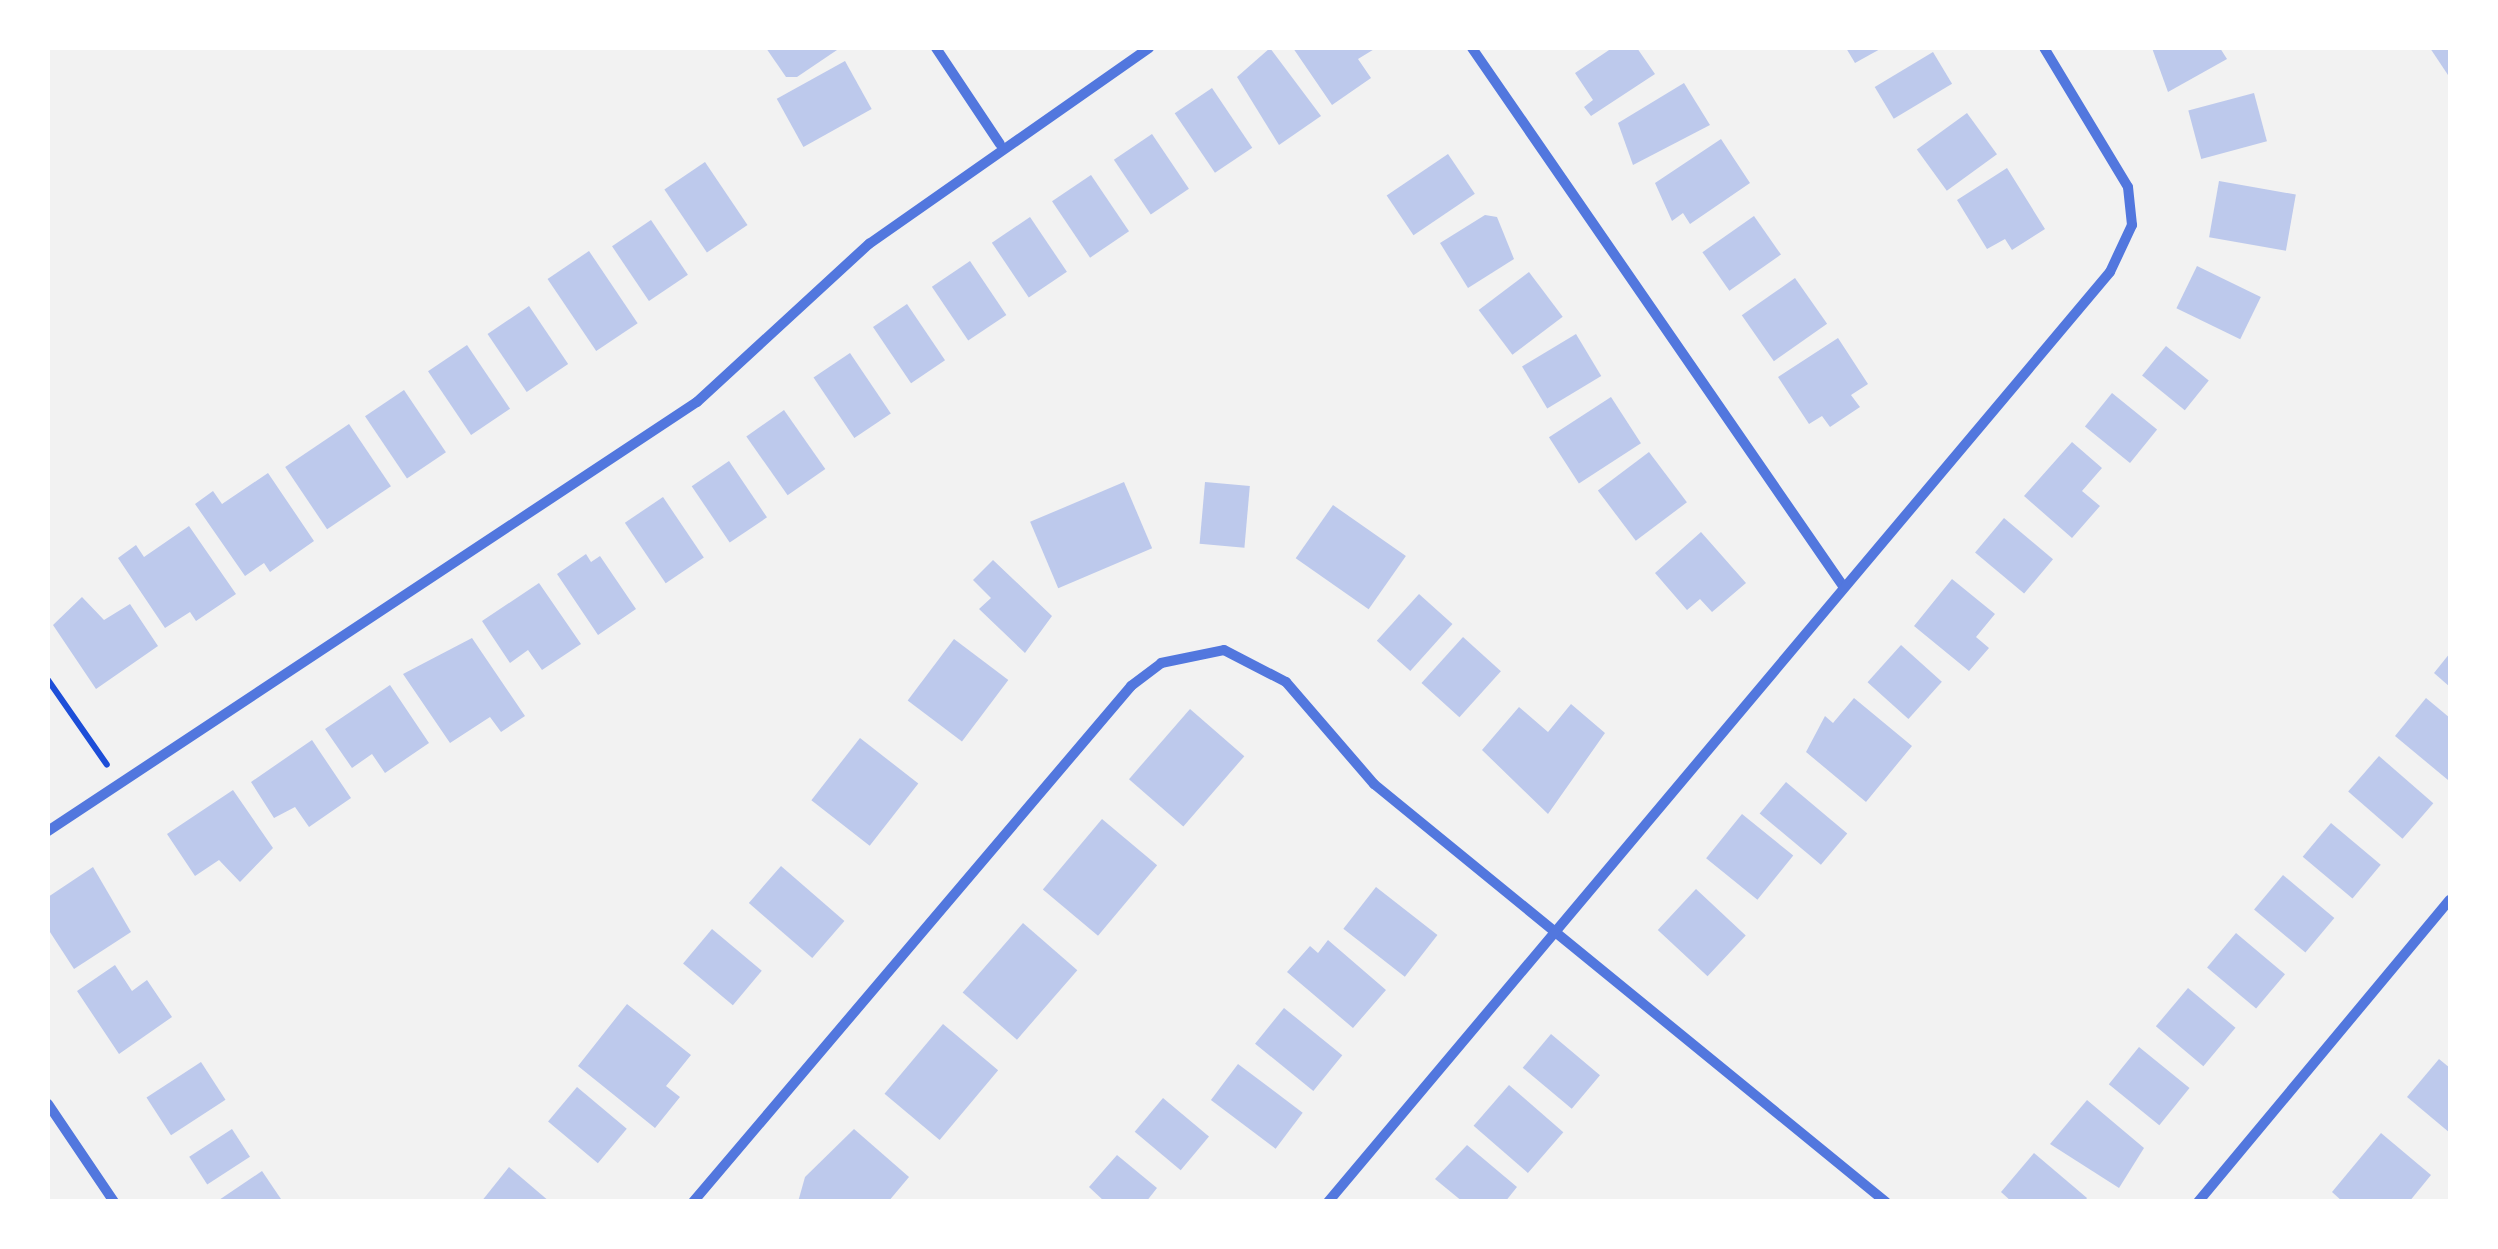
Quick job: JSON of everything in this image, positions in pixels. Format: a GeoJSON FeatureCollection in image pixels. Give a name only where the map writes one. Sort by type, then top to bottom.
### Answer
{"type":"FeatureCollection","features":[{"type":"Feature","properties":{"kind":"street"},"geometry":{"type":"LineString","coordinates":[[936,48],[1000,144]]}},
{"type":"Feature","properties":{"kind":"street"},"geometry":{"type":"LineString","coordinates":[[48,830],[696,402],[869,244],[1000,144],[1149,48]]}},
{"type":"Feature","properties":{"kind":"street"},"geometry":{"type":"LineString","coordinates":[[1472,48],[1842,586]]}},
{"type":"Feature","properties":{"kind":"street"},"geometry":{"type":"LineString","coordinates":[[1328,1202],[2123,250],[2132,225],[2125,178],[2044,48]]}},
{"type":"Feature","properties":{"kind":"street"},"geometry":{"type":"LineString","coordinates":[[693,1202],[1131,686],[1194,651],[1224,650],[1286,682],[1374,784],[1886,1202]]}},
{"type":"Feature","properties":{"kind":"street"},"geometry":{"type":"LineString","coordinates":[[2198,1202],[2450,900]]}},
{"type":"Feature","properties":{"kind":"street"},"geometry":{"type":"LineString","coordinates":[[48,1104],[114,1202]]}},
{"type":"Feature","properties":{"kind":"path"},"geometry":{"type":"LineString","coordinates":[[48,680],[120,782]]}},
{"type":"Feature","properties":{"kind":"building"},"geometry":{"type":"Polygon","coordinates":[[[766,48],[837,50],[797,77],[786,77],[766,48]]]}},
{"type":"Feature","properties":{"kind":"building"},"geometry":{"type":"Polygon","coordinates":[[[1270,48],[1321,116],[1279,145],[1237,77],[1270,48]]]}},
{"type":"Feature","properties":{"kind":"building"},"geometry":{"type":"Polygon","coordinates":[[[1293,48],[1376,48],[1358,59],[1371,78],[1332,105],[1293,48]]]}},
{"type":"Feature","properties":{"kind":"building"},"geometry":{"type":"Polygon","coordinates":[[[1612,48],[1637,48],[1655,74],[1591,116],[1584,107],[1593,100],[1575,73],[1612,48]]]}},
{"type":"Feature","properties":{"kind":"building"},"geometry":{"type":"Polygon","coordinates":[[[1846,48],[1882,48],[1855,63],[1846,48]]]}},
{"type":"Feature","properties":{"kind":"building"},"geometry":{"type":"Polygon","coordinates":[[[2152,48],[2220,48],[2227,59],[2168,92],[2152,48]]]}},
{"type":"Feature","properties":{"kind":"building"},"geometry":{"type":"Polygon","coordinates":[[[2430,48],[2450,48],[2450,78],[2430,48]]]}},
{"type":"Feature","properties":{"kind":"building"},"geometry":{"type":"Polygon","coordinates":[[[1933,52],[1952,84],[1894,119],[1875,87],[1933,52]]]}},
{"type":"Feature","properties":{"kind":"building"},"geometry":{"type":"Polygon","coordinates":[[[845,61],[872,109],[803,147],[777,99],[845,61]]]}},
{"type":"Feature","properties":{"kind":"building"},"geometry":{"type":"Polygon","coordinates":[[[1684,83],[1710,125],[1633,165],[1618,123],[1684,83]]]}},
{"type":"Feature","properties":{"kind":"building"},"geometry":{"type":"Polygon","coordinates":[[[1212,88],[1252,148],[1215,173],[1175,113],[1212,88]]]}},
{"type":"Feature","properties":{"kind":"building"},"geometry":{"type":"Polygon","coordinates":[[[2254,93],[2267,141],[2201,159],[2188,111],[2254,93]]]}},
{"type":"Feature","properties":{"kind":"building"},"geometry":{"type":"Polygon","coordinates":[[[1967,113],[1997,154],[1947,191],[1917,149],[1967,113]]]}},
{"type":"Feature","properties":{"kind":"building"},"geometry":{"type":"Polygon","coordinates":[[[1152,134],[1189,189],[1151,214],[1114,160],[1152,134]]]}},
{"type":"Feature","properties":{"kind":"building"},"geometry":{"type":"Polygon","coordinates":[[[1721,139],[1750,183],[1690,224],[1683,213],[1672,221],[1655,183],[1721,139]]]}},
{"type":"Feature","properties":{"kind":"building"},"geometry":{"type":"Polygon","coordinates":[[[1448,154],[1475,194],[1413,235],[1387,195],[1448,154]]]}},
{"type":"Feature","properties":{"kind":"building"},"geometry":{"type":"Polygon","coordinates":[[[705,162],[747,225],[707,252],[664,189],[705,162]]]}},
{"type":"Feature","properties":{"kind":"building"},"geometry":{"type":"Polygon","coordinates":[[[2007,168],[2045,229],[2012,250],[2005,239],[1987,249],[1957,200],[2007,168]]]}},
{"type":"Feature","properties":{"kind":"building"},"geometry":{"type":"Polygon","coordinates":[[[1091,175],[1129,231],[1090,258],[1052,201],[1091,175]]]}},
{"type":"Feature","properties":{"kind":"building"},"geometry":{"type":"Polygon","coordinates":[[[2219,181],[2296,195],[2286,251],[2209,237],[2219,181]]]}},
{"type":"Feature","properties":{"kind":"building"},"geometry":{"type":"Polygon","coordinates":[[[1485,215],[1497,217],[1514,259],[1468,288],[1440,243],[1485,215]]]}},
{"type":"Feature","properties":{"kind":"building"},"geometry":{"type":"Polygon","coordinates":[[[1754,216],[1781,255],[1729,291],[1702,252],[1754,216]]]}},
{"type":"Feature","properties":{"kind":"building"},"geometry":{"type":"Polygon","coordinates":[[[1030,217],[1067,272],[1029,297],[992,243],[1030,217]]]}},
{"type":"Feature","properties":{"kind":"building"},"geometry":{"type":"Polygon","coordinates":[[[651,220],[688,275],[649,301],[612,246],[651,220]]]}},
{"type":"Feature","properties":{"kind":"building"},"geometry":{"type":"Polygon","coordinates":[[[589,251],[638,323],[596,351],[548,279],[589,251]]]}},
{"type":"Feature","properties":{"kind":"building"},"geometry":{"type":"Polygon","coordinates":[[[970,261],[1006,315],[968,341],[932,287],[970,261]]]}},
{"type":"Feature","properties":{"kind":"building"},"geometry":{"type":"Polygon","coordinates":[[[2197,266],[2261,297],[2240,339],[2176,308],[2197,266]]]}},
{"type":"Feature","properties":{"kind":"building"},"geometry":{"type":"Polygon","coordinates":[[[1529,272],[1563,317],[1512,355],[1479,310],[1529,272]]]}},
{"type":"Feature","properties":{"kind":"building"},"geometry":{"type":"Polygon","coordinates":[[[1795,278],[1827,324],[1774,361],[1742,315],[1795,278]]]}},
{"type":"Feature","properties":{"kind":"building"},"geometry":{"type":"Polygon","coordinates":[[[907,304],[945,360],[911,383],[873,327],[907,304]]]}},
{"type":"Feature","properties":{"kind":"building"},"geometry":{"type":"Polygon","coordinates":[[[529,306],[568,364],[527,392],[488,334],[529,306]]]}},
{"type":"Feature","properties":{"kind":"building"},"geometry":{"type":"Polygon","coordinates":[[[1576,334],[1601,376],[1547,408],[1522,366],[1576,334]]]}},
{"type":"Feature","properties":{"kind":"building"},"geometry":{"type":"Polygon","coordinates":[[[1838,338],[1868,384],[1851,395],[1860,407],[1830,427],[1822,416],[1809,424],[1778,377],[1838,338]]]}},
{"type":"Feature","properties":{"kind":"building"},"geometry":{"type":"Polygon","coordinates":[[[467,345],[510,409],[471,435],[428,371],[467,345]]]}},
{"type":"Feature","properties":{"kind":"building"},"geometry":{"type":"Polygon","coordinates":[[[2166,346],[2209,381],[2185,410],[2142,376],[2166,346]]]}},
{"type":"Feature","properties":{"kind":"building"},"geometry":{"type":"Polygon","coordinates":[[[850,353],[891,414],[854,438],[814,378],[850,353]]]}},
{"type":"Feature","properties":{"kind":"building"},"geometry":{"type":"Polygon","coordinates":[[[404,390],[446,452],[407,478],[365,416],[404,390]]]}},
{"type":"Feature","properties":{"kind":"building"},"geometry":{"type":"Polygon","coordinates":[[[2112,393],[2157,430],[2130,463],[2085,426],[2112,393]]]}},
{"type":"Feature","properties":{"kind":"building"},"geometry":{"type":"Polygon","coordinates":[[[1611,397],[1641,443],[1579,483],[1549,437],[1611,397]]]}},
{"type":"Feature","properties":{"kind":"building"},"geometry":{"type":"Polygon","coordinates":[[[784,410],[825,469],[788,495],[746,436],[784,410]]]}},
{"type":"Feature","properties":{"kind":"building"},"geometry":{"type":"Polygon","coordinates":[[[349,424],[391,486],[327,529],[285,467],[349,424]]]}},
{"type":"Feature","properties":{"kind":"building"},"geometry":{"type":"Polygon","coordinates":[[[2072,442],[2102,468],[2082,491],[2100,506],[2072,538],[2024,496],[2072,442]]]}},
{"type":"Feature","properties":{"kind":"building"},"geometry":{"type":"Polygon","coordinates":[[[1649,452],[1687,502],[1636,541],[1598,491],[1649,452]]]}},
{"type":"Feature","properties":{"kind":"building"},"geometry":{"type":"Polygon","coordinates":[[[729,461],[767,517],[730,543],[692,486],[729,461]]]}},
{"type":"Feature","properties":{"kind":"building"},"geometry":{"type":"Polygon","coordinates":[[[268,473],[314,541],[270,572],[264,563],[245,576],[195,504],[213,491],[222,504],[268,473]]]}},
{"type":"Feature","properties":{"kind":"building"},"geometry":{"type":"Polygon","coordinates":[[[1124,482],[1152,548],[1058,588],[1030,522],[1124,482]]]}},
{"type":"Feature","properties":{"kind":"building"},"geometry":{"type":"Polygon","coordinates":[[[1205,482],[1250,486],[1244,548],[1200,544],[1205,482]]]}},
{"type":"Feature","properties":{"kind":"building"},"geometry":{"type":"Polygon","coordinates":[[[663,497],[704,558],[666,583],[625,523],[663,497]]]}},
{"type":"Feature","properties":{"kind":"building"},"geometry":{"type":"Polygon","coordinates":[[[1333,505],[1406,556],[1369,609],[1296,558],[1333,505]]]}},
{"type":"Feature","properties":{"kind":"building"},"geometry":{"type":"Polygon","coordinates":[[[2004,518],[2053,559],[2024,594],[1975,552],[2004,518]]]}},
{"type":"Feature","properties":{"kind":"building"},"geometry":{"type":"Polygon","coordinates":[[[189,526],[236,594],[196,621],[190,612],[165,628],[118,558],[136,545],[144,557],[189,526]]]}},
{"type":"Feature","properties":{"kind":"building"},"geometry":{"type":"Polygon","coordinates":[[[1701,532],[1746,583],[1712,612],[1700,599],[1687,610],[1655,573],[1701,532]]]}},
{"type":"Feature","properties":{"kind":"building"},"geometry":{"type":"Polygon","coordinates":[[[586,554],[591,562],[600,556],[636,609],[598,635],[557,574],[586,554]]]}},
{"type":"Feature","properties":{"kind":"building"},"geometry":{"type":"Polygon","coordinates":[[[993,560],[1052,616],[1025,653],[979,609],[991,598],[973,580],[993,560]]]}},
{"type":"Feature","properties":{"kind":"building"},"geometry":{"type":"Polygon","coordinates":[[[1952,579],[1995,614],[1976,637],[1989,648],[1969,671],[1914,626],[1952,579]]]}},
{"type":"Feature","properties":{"kind":"building"},"geometry":{"type":"Polygon","coordinates":[[[539,583],[581,644],[542,670],[528,650],[510,663],[482,621],[539,583]]]}},
{"type":"Feature","properties":{"kind":"building"},"geometry":{"type":"Polygon","coordinates":[[[1419,594],[1452,624],[1410,671],[1377,641],[1419,594]]]}},
{"type":"Feature","properties":{"kind":"building"},"geometry":{"type":"Polygon","coordinates":[[[82,597],[104,620],[130,604],[158,646],[96,689],[53,625],[82,597]]]}},
{"type":"Feature","properties":{"kind":"building"},"geometry":{"type":"Polygon","coordinates":[[[1463,637],[1501,671],[1459,717],[1422,683],[1463,637]]]}},
{"type":"Feature","properties":{"kind":"building"},"geometry":{"type":"Polygon","coordinates":[[[472,638],[525,716],[501,732],[490,717],[450,743],[403,674],[472,638]]]}},
{"type":"Feature","properties":{"kind":"building"},"geometry":{"type":"Polygon","coordinates":[[[954,639],[1008,680],[962,741],[908,700],[954,639]]]}},
{"type":"Feature","properties":{"kind":"building"},"geometry":{"type":"Polygon","coordinates":[[[1901,645],[1942,682],[1908,719],[1868,682],[1901,645]]]}},
{"type":"Feature","properties":{"kind":"building"},"geometry":{"type":"Polygon","coordinates":[[[2450,653],[2450,687],[2434,673],[2450,653]]]}},
{"type":"Feature","properties":{"kind":"building"},"geometry":{"type":"Polygon","coordinates":[[[390,685],[429,743],[385,773],[372,754],[352,768],[325,729],[390,685]]]}},
{"type":"Feature","properties":{"kind":"building"},"geometry":{"type":"Polygon","coordinates":[[[1854,698],[1912,746],[1866,802],[1806,752],[1825,716],[1833,723],[1854,698]]]}},
{"type":"Feature","properties":{"kind":"building"},"geometry":{"type":"Polygon","coordinates":[[[2426,698],[2450,718],[2448,780],[2395,736],[2426,698]]]}},
{"type":"Feature","properties":{"kind":"building"},"geometry":{"type":"Polygon","coordinates":[[[1571,704],[1605,733],[1548,814],[1482,750],[1519,707],[1548,732],[1571,704]]]}},
{"type":"Feature","properties":{"kind":"building"},"geometry":{"type":"Polygon","coordinates":[[[1190,709],[1244,756],[1183,826],[1129,779],[1190,709]]]}},
{"type":"Feature","properties":{"kind":"building"},"geometry":{"type":"Polygon","coordinates":[[[860,738],[918,784],[870,846],[811,800],[860,738]]]}},
{"type":"Feature","properties":{"kind":"building"},"geometry":{"type":"Polygon","coordinates":[[[312,740],[351,798],[309,827],[295,807],[274,818],[251,782],[312,740]]]}},
{"type":"Feature","properties":{"kind":"building"},"geometry":{"type":"Polygon","coordinates":[[[2379,756],[2433,803],[2403,839],[2348,791],[2379,756]]]}},
{"type":"Feature","properties":{"kind":"building"},"geometry":{"type":"Polygon","coordinates":[[[1786,782],[1847,833],[1821,865],[1760,813],[1786,782]]]}},
{"type":"Feature","properties":{"kind":"building"},"geometry":{"type":"Polygon","coordinates":[[[233,790],[273,848],[240,882],[219,860],[195,876],[167,834],[233,790]]]}},
{"type":"Feature","properties":{"kind":"building"},"geometry":{"type":"Polygon","coordinates":[[[1742,814],[1793,856],[1757,900],[1706,858],[1742,814]]]}},
{"type":"Feature","properties":{"kind":"building"},"geometry":{"type":"Polygon","coordinates":[[[1102,819],[1157,865],[1098,936],[1043,889],[1102,819]]]}},
{"type":"Feature","properties":{"kind":"building"},"geometry":{"type":"Polygon","coordinates":[[[2331,823],[2381,865],[2353,898],[2303,857],[2331,823]]]}},
{"type":"Feature","properties":{"kind":"building"},"geometry":{"type":"Polygon","coordinates":[[[781,866],[844,921],[812,958],[749,903],[781,866]]]}},
{"type":"Feature","properties":{"kind":"building"},"geometry":{"type":"Polygon","coordinates":[[[93,867],[131,932],[74,969],[48,929],[48,897],[93,867]]]}},
{"type":"Feature","properties":{"kind":"building"},"geometry":{"type":"Polygon","coordinates":[[[2283,875],[2334,918],[2305,953],[2254,909],[2283,875]]]}},
{"type":"Feature","properties":{"kind":"building"},"geometry":{"type":"Polygon","coordinates":[[[1376,887],[1437,935],[1405,977],[1343,929],[1376,887]]]}},
{"type":"Feature","properties":{"kind":"building"},"geometry":{"type":"Polygon","coordinates":[[[1696,889],[1746,935],[1708,976],[1658,930],[1696,889]]]}},
{"type":"Feature","properties":{"kind":"building"},"geometry":{"type":"Polygon","coordinates":[[[1023,923],[1077,970],[1017,1040],[963,992],[1023,923]]]}},
{"type":"Feature","properties":{"kind":"building"},"geometry":{"type":"Polygon","coordinates":[[[712,929],[762,971],[733,1005],[683,963],[712,929]]]}},
{"type":"Feature","properties":{"kind":"building"},"geometry":{"type":"Polygon","coordinates":[[[2236,933],[2285,974],[2256,1009],[2207,967],[2236,933]]]}},
{"type":"Feature","properties":{"kind":"building"},"geometry":{"type":"Polygon","coordinates":[[[1328,940],[1386,990],[1353,1028],[1287,972],[1310,946],[1318,953],[1328,940]]]}},
{"type":"Feature","properties":{"kind":"building"},"geometry":{"type":"Polygon","coordinates":[[[115,965],[132,991],[147,980],[172,1017],[119,1054],[77,991],[115,965]]]}},
{"type":"Feature","properties":{"kind":"building"},"geometry":{"type":"Polygon","coordinates":[[[2188,988],[2235,1028],[2203,1066],[2156,1026],[2188,988]]]}},
{"type":"Feature","properties":{"kind":"building"},"geometry":{"type":"Polygon","coordinates":[[[627,1004],[691,1055],[666,1086],[680,1097],[655,1128],[578,1066],[627,1004]]]}},
{"type":"Feature","properties":{"kind":"building"},"geometry":{"type":"Polygon","coordinates":[[[1284,1008],[1342,1055],[1313,1091],[1255,1044],[1284,1008]]]}},
{"type":"Feature","properties":{"kind":"building"},"geometry":{"type":"Polygon","coordinates":[[[943,1024],[998,1070],[940,1140],[885,1094],[943,1024]]]}},
{"type":"Feature","properties":{"kind":"building"},"geometry":{"type":"Polygon","coordinates":[[[1551,1034],[1600,1075],[1572,1109],[1523,1068],[1551,1034]]]}},
{"type":"Feature","properties":{"kind":"building"},"geometry":{"type":"Polygon","coordinates":[[[2139,1047],[2190,1088],[2159,1125],[2109,1084],[2139,1047]]]}},
{"type":"Feature","properties":{"kind":"building"},"geometry":{"type":"Polygon","coordinates":[[[2439,1059],[2450,1068],[2450,1133],[2407,1097],[2439,1059]]]}},
{"type":"Feature","properties":{"kind":"building"},"geometry":{"type":"Polygon","coordinates":[[[201,1062],[226,1100],[171,1135],[146,1097],[201,1062]]]}},
{"type":"Feature","properties":{"kind":"building"},"geometry":{"type":"Polygon","coordinates":[[[1238,1064],[1303,1113],[1276,1149],[1211,1100],[1238,1064]]]}},
{"type":"Feature","properties":{"kind":"building"},"geometry":{"type":"Polygon","coordinates":[[[1509,1085],[1563,1132],[1528,1173],[1474,1126],[1509,1085]]]}},
{"type":"Feature","properties":{"kind":"building"},"geometry":{"type":"Polygon","coordinates":[[[577,1087],[627,1129],[598,1163],[548,1121],[577,1087]]]}},
{"type":"Feature","properties":{"kind":"building"},"geometry":{"type":"Polygon","coordinates":[[[1163,1098],[1209,1137],[1181,1170],[1135,1132],[1163,1098]]]}},
{"type":"Feature","properties":{"kind":"building"},"geometry":{"type":"Polygon","coordinates":[[[2087,1100],[2144,1148],[2119,1188],[2050,1144],[2087,1100]]]}},
{"type":"Feature","properties":{"kind":"building"},"geometry":{"type":"Polygon","coordinates":[[[232,1129],[250,1157],[207,1184],[189,1157],[232,1129]]]}},
{"type":"Feature","properties":{"kind":"building"},"geometry":{"type":"Polygon","coordinates":[[[854,1129],[909,1177],[888,1202],[798,1202],[805,1177],[854,1129]]]}},
{"type":"Feature","properties":{"kind":"building"},"geometry":{"type":"Polygon","coordinates":[[[2381,1133],[2431,1175],[2409,1202],[2343,1202],[2332,1192],[2381,1133]]]}},
{"type":"Feature","properties":{"kind":"building"},"geometry":{"type":"Polygon","coordinates":[[[1467,1145],[1517,1187],[1505,1202],[1463,1202],[1435,1179],[1467,1145]]]}},
{"type":"Feature","properties":{"kind":"building"},"geometry":{"type":"Polygon","coordinates":[[[2034,1153],[2087,1198],[2084,1202],[2012,1202],[2001,1192],[2034,1153]]]}},
{"type":"Feature","properties":{"kind":"building"},"geometry":{"type":"Polygon","coordinates":[[[1117,1155],[1157,1188],[1146,1202],[1105,1202],[1089,1187],[1117,1155]]]}},
{"type":"Feature","properties":{"kind":"building"},"geometry":{"type":"Polygon","coordinates":[[[509,1167],[550,1202],[481,1202],[509,1167]]]}},
{"type":"Feature","properties":{"kind":"building"},"geometry":{"type":"Polygon","coordinates":[[[262,1171],[283,1202],[216,1202],[262,1171]]]}}]}
